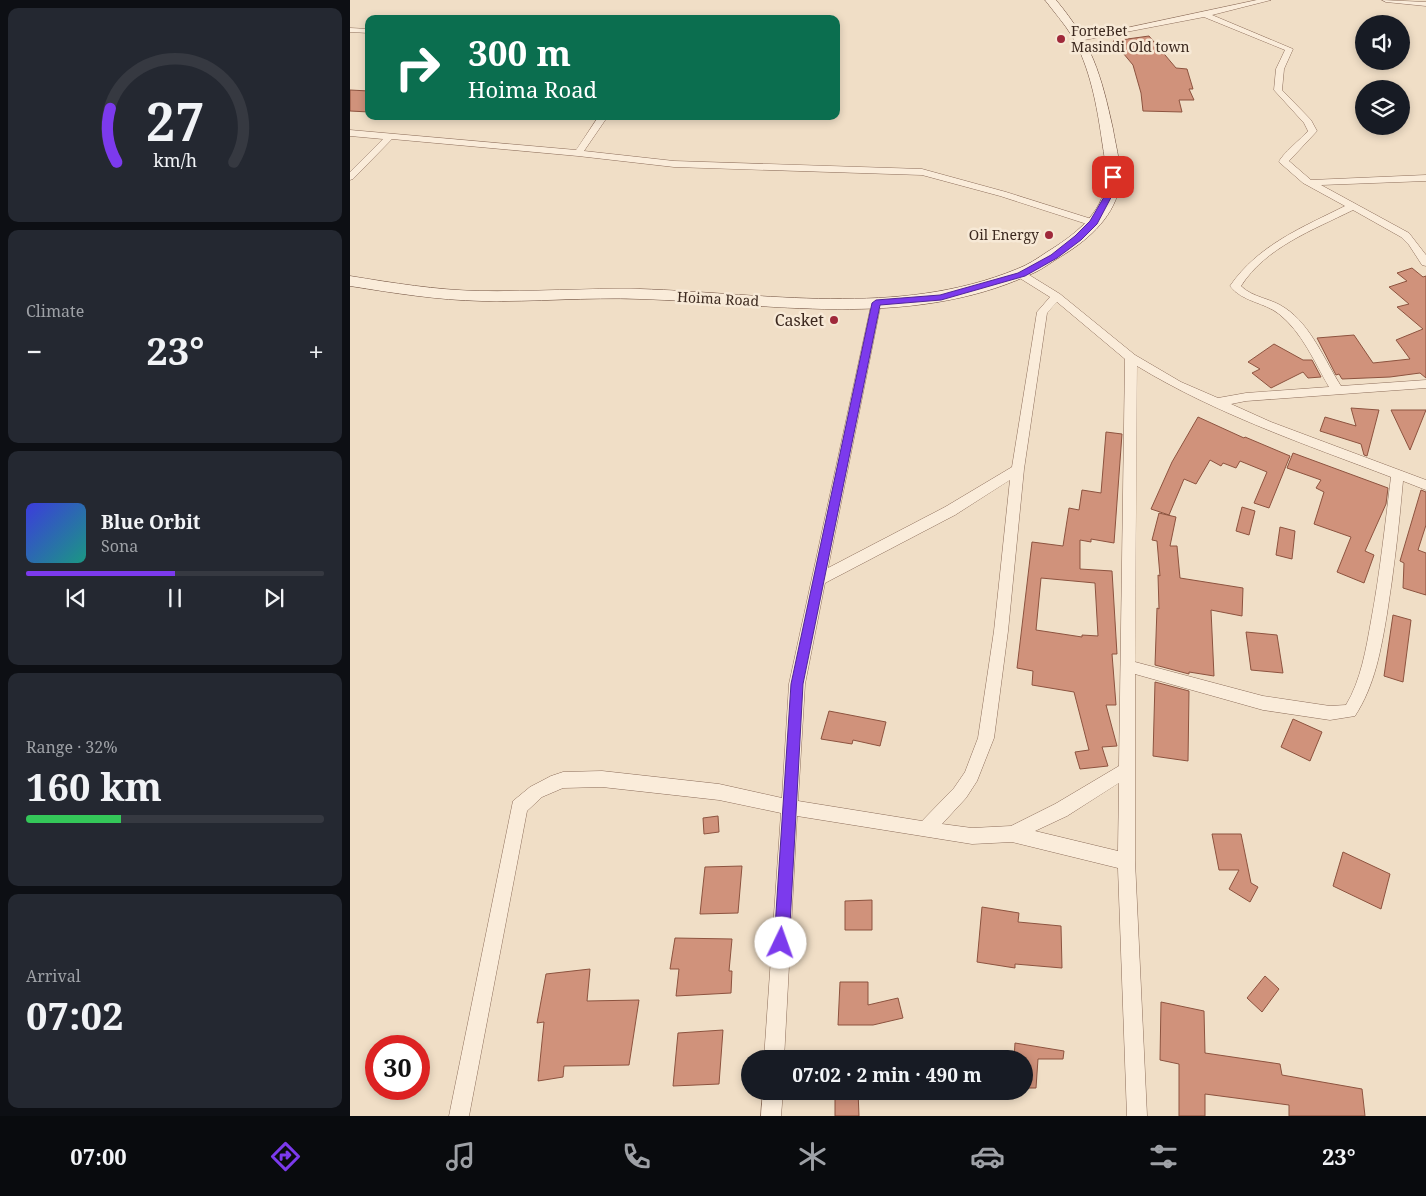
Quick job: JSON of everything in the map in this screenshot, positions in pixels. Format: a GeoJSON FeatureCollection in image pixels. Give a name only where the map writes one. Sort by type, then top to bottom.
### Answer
{"type":"FeatureCollection","features":[{"type":"Feature","properties":{"kind":"main road","name":"Hoima Road"},"geometry":{"type":"LineString","coordinates":[[350,281],[459,295],[638,294],[782,302],[876,303],[941,297],[1022,274],[1054,256],[1078,238],[1094,223],[1112,190],[1113,171],[1100,99],[1091,66],[1079,39],[1050,0]]}},
{"type":"Feature","properties":{"kind":"street"},"geometry":{"type":"LineString","coordinates":[[1079,39],[1206,11],[1267,0]]}},
{"type":"Feature","properties":{"kind":"street"},"geometry":{"type":"LineString","coordinates":[[1386,0],[1426,4]]}},
{"type":"Feature","properties":{"kind":"street"},"geometry":{"type":"LineString","coordinates":[[1206,11],[1289,50],[1280,69],[1278,90],[1308,122],[1313,131],[1284,161],[1310,183],[1408,238],[1426,263]]}},
{"type":"Feature","properties":{"kind":"street"},"geometry":{"type":"LineString","coordinates":[[350,30],[365,30]]}},
{"type":"Feature","properties":{"kind":"street"},"geometry":{"type":"LineString","coordinates":[[578,153],[601,120]]}},
{"type":"Feature","properties":{"kind":"street"},"geometry":{"type":"LineString","coordinates":[[350,133],[578,153],[655,163],[922,172],[1004,194],[1094,223]]}},
{"type":"Feature","properties":{"kind":"street"},"geometry":{"type":"LineString","coordinates":[[350,177],[390,136]]}},
{"type":"Feature","properties":{"kind":"street"},"geometry":{"type":"LineString","coordinates":[[1310,183],[1426,178]]}},
{"type":"Feature","properties":{"kind":"street"},"geometry":{"type":"LineString","coordinates":[[1337,390],[1298,327],[1284,312],[1275,306],[1239,291],[1235,286],[1253,265],[1285,240],[1354,206]]}},
{"type":"Feature","properties":{"kind":"street"},"geometry":{"type":"LineString","coordinates":[[1022,274],[1056,296],[1131,358],[1176,385],[1213,403],[1397,476],[1426,485]]}},
{"type":"Feature","properties":{"kind":"street"},"geometry":{"type":"LineString","coordinates":[[925,830],[960,793],[971,776],[986,738],[1000,640],[1018,469],[1042,312],[1056,296]]}},
{"type":"Feature","properties":{"kind":"street"},"geometry":{"type":"LineString","coordinates":[[775,1050],[797,684],[876,303]]}},
{"type":"Feature","properties":{"kind":"street"},"geometry":{"type":"LineString","coordinates":[[1131,358],[1126,861],[1137,1116]]}},
{"type":"Feature","properties":{"kind":"street"},"geometry":{"type":"LineString","coordinates":[[1213,403],[1246,397],[1426,384]]}},
{"type":"Feature","properties":{"kind":"street"},"geometry":{"type":"LineString","coordinates":[[818,580],[950,511],[1018,469]]}},
{"type":"Feature","properties":{"kind":"street"},"geometry":{"type":"LineString","coordinates":[[1128,666],[1263,703],[1330,713],[1350,711],[1359,700],[1372,652],[1387,568],[1397,476]]}},
{"type":"Feature","properties":{"kind":"street"},"geometry":{"type":"LineString","coordinates":[[1012,834],[1061,810],[1126,770]]}},
{"type":"Feature","properties":{"kind":"street"},"geometry":{"type":"LineString","coordinates":[[459,1116],[519,807],[543,788],[562,780],[602,780],[718,792],[789,807],[972,836],[1012,834],[1126,861]]}},
{"type":"Feature","properties":{"kind":"street"},"geometry":{"type":"LineString","coordinates":[[771,1116],[772,1100]]}},
{"type":"Feature","properties":{"kind":"building"},"geometry":{"type":"Polygon","coordinates":[[[1149,36],[1176,68],[1187,69],[1193,89],[1189,89],[1194,100],[1179,100],[1182,112],[1143,111],[1141,93],[1133,65],[1113,41],[1149,36]]]}},
{"type":"Feature","properties":{"kind":"building"},"geometry":{"type":"Polygon","coordinates":[[[350,90],[365,91],[365,112],[350,111],[350,90]]]}},
{"type":"Feature","properties":{"kind":"building"},"geometry":{"type":"Polygon","coordinates":[[[1412,268],[1423,277],[1426,276],[1426,378],[1420,373],[1390,377],[1342,379],[1339,374],[1336,375],[1317,338],[1354,335],[1373,363],[1410,359],[1396,340],[1423,329],[1397,307],[1409,304],[1389,287],[1407,281],[1397,273],[1412,268]]]}},
{"type":"Feature","properties":{"kind":"building"},"geometry":{"type":"Polygon","coordinates":[[[1274,344],[1303,360],[1312,360],[1321,377],[1308,378],[1303,372],[1271,388],[1252,373],[1260,369],[1248,362],[1274,344]]]}},
{"type":"Feature","properties":{"kind":"building"},"geometry":{"type":"Polygon","coordinates":[[[1351,408],[1379,410],[1367,456],[1364,455],[1361,444],[1320,431],[1325,417],[1356,426],[1351,408]]]}},
{"type":"Feature","properties":{"kind":"building"},"geometry":{"type":"Polygon","coordinates":[[[1391,410],[1426,410],[1410,450],[1391,410]]]}},
{"type":"Feature","properties":{"kind":"building"},"geometry":{"type":"Polygon","coordinates":[[[1198,417],[1290,456],[1269,508],[1254,503],[1267,472],[1240,461],[1236,468],[1223,463],[1221,466],[1210,460],[1196,484],[1184,479],[1169,515],[1151,509],[1172,462],[1198,417]]]}},
{"type":"Feature","properties":{"kind":"building"},"geometry":{"type":"Polygon","coordinates":[[[1106,432],[1122,434],[1114,543],[1091,539],[1091,542],[1080,540],[1080,569],[1112,571],[1117,654],[1112,654],[1116,705],[1106,705],[1117,746],[1102,747],[1108,766],[1080,769],[1075,752],[1089,750],[1074,692],[1032,685],[1033,671],[1017,668],[1032,542],[1063,546],[1069,508],[1079,510],[1082,490],[1101,493],[1106,432]],[[1041,578],[1036,630],[1082,637],[1082,635],[1098,636],[1095,583],[1041,578]]]}},
{"type":"Feature","properties":{"kind":"building"},"geometry":{"type":"Polygon","coordinates":[[[1293,453],[1388,488],[1386,504],[1365,551],[1374,555],[1364,583],[1337,572],[1351,537],[1314,524],[1324,492],[1316,488],[1321,480],[1287,468],[1293,453]]]}},
{"type":"Feature","properties":{"kind":"building"},"geometry":{"type":"Polygon","coordinates":[[[1421,490],[1426,492],[1426,525],[1418,550],[1426,553],[1426,595],[1403,588],[1404,563],[1400,561],[1421,490]]]}},
{"type":"Feature","properties":{"kind":"building"},"geometry":{"type":"Polygon","coordinates":[[[1242,507],[1255,511],[1249,535],[1236,531],[1242,507]]]}},
{"type":"Feature","properties":{"kind":"building"},"geometry":{"type":"Polygon","coordinates":[[[1159,513],[1176,517],[1170,546],[1177,546],[1180,578],[1243,588],[1242,616],[1211,610],[1214,676],[1189,672],[1189,674],[1155,665],[1157,608],[1159,609],[1158,575],[1160,576],[1157,541],[1152,540],[1159,513]]]}},
{"type":"Feature","properties":{"kind":"building"},"geometry":{"type":"Polygon","coordinates":[[[1280,527],[1295,531],[1292,559],[1276,555],[1280,527]]]}},
{"type":"Feature","properties":{"kind":"building"},"geometry":{"type":"Polygon","coordinates":[[[1393,615],[1411,620],[1403,682],[1384,676],[1393,615]]]}},
{"type":"Feature","properties":{"kind":"building"},"geometry":{"type":"Polygon","coordinates":[[[1246,632],[1277,635],[1283,673],[1251,670],[1246,632]]]}},
{"type":"Feature","properties":{"kind":"building"},"geometry":{"type":"Polygon","coordinates":[[[1155,682],[1189,691],[1188,761],[1153,756],[1155,682]]]}},
{"type":"Feature","properties":{"kind":"building"},"geometry":{"type":"Polygon","coordinates":[[[829,711],[886,722],[880,746],[853,740],[852,744],[821,739],[829,711]]]}},
{"type":"Feature","properties":{"kind":"building"},"geometry":{"type":"Polygon","coordinates":[[[1293,719],[1322,732],[1310,761],[1281,747],[1293,719]]]}},
{"type":"Feature","properties":{"kind":"building"},"geometry":{"type":"Polygon","coordinates":[[[718,816],[719,832],[704,834],[703,818],[718,816]]]}},
{"type":"Feature","properties":{"kind":"building"},"geometry":{"type":"Polygon","coordinates":[[[1212,834],[1241,834],[1251,883],[1258,887],[1250,902],[1229,889],[1239,870],[1219,870],[1212,834]]]}},
{"type":"Feature","properties":{"kind":"building"},"geometry":{"type":"Polygon","coordinates":[[[1343,852],[1390,874],[1381,909],[1333,886],[1343,852]]]}},
{"type":"Feature","properties":{"kind":"building"},"geometry":{"type":"Polygon","coordinates":[[[742,866],[738,913],[700,914],[705,867],[742,866]]]}},
{"type":"Feature","properties":{"kind":"building"},"geometry":{"type":"Polygon","coordinates":[[[872,900],[872,930],[845,930],[845,901],[872,900]]]}},
{"type":"Feature","properties":{"kind":"building"},"geometry":{"type":"Polygon","coordinates":[[[982,907],[1019,913],[1018,922],[1061,926],[1062,968],[1015,964],[1015,968],[977,962],[982,907]]]}},
{"type":"Feature","properties":{"kind":"building"},"geometry":{"type":"Polygon","coordinates":[[[675,938],[732,939],[729,971],[732,971],[731,993],[676,996],[679,969],[670,969],[675,938]]]}},
{"type":"Feature","properties":{"kind":"building"},"geometry":{"type":"Polygon","coordinates":[[[590,969],[587,1001],[639,1000],[629,1065],[564,1066],[563,1077],[538,1081],[544,1022],[537,1023],[546,974],[590,969]]]}},
{"type":"Feature","properties":{"kind":"building"},"geometry":{"type":"Polygon","coordinates":[[[1265,976],[1279,989],[1262,1012],[1247,998],[1265,976]]]}},
{"type":"Feature","properties":{"kind":"building"},"geometry":{"type":"Polygon","coordinates":[[[840,982],[868,982],[868,1005],[898,998],[903,1018],[873,1025],[838,1025],[840,982]]]}},
{"type":"Feature","properties":{"kind":"building"},"geometry":{"type":"Polygon","coordinates":[[[1161,1002],[1204,1011],[1205,1053],[1280,1064],[1282,1075],[1362,1089],[1365,1116],[1289,1116],[1289,1105],[1205,1094],[1205,1116],[1179,1116],[1179,1064],[1160,1060],[1161,1002]]]}},
{"type":"Feature","properties":{"kind":"building"},"geometry":{"type":"Polygon","coordinates":[[[723,1030],[719,1084],[673,1086],[678,1033],[723,1030]]]}},
{"type":"Feature","properties":{"kind":"building"},"geometry":{"type":"Polygon","coordinates":[[[1015,1043],[1064,1051],[1063,1059],[1038,1059],[1036,1088],[1033,1088],[1033,1050],[1015,1050],[1015,1043]]]}},
{"type":"Feature","properties":{"kind":"building"},"geometry":{"type":"Polygon","coordinates":[[[835,1100],[858,1100],[859,1116],[835,1116],[835,1100]]]}},
{"type":"Feature","properties":{"kind":"place","name":"ForteBet Masindi Old town"},"geometry":{"type":"Point","coordinates":[1061,39]}},
{"type":"Feature","properties":{"kind":"place","name":"Oil Energy"},"geometry":{"type":"Point","coordinates":[1049,235]}},
{"type":"Feature","properties":{"kind":"place","name":"Casket"},"geometry":{"type":"Point","coordinates":[834,320]}},
{"type":"Feature","properties":{"kind":"route"},"geometry":{"type":"LineString","coordinates":[[781,943],[797,684],[876,303],[941,297],[1022,274],[1054,256],[1094,223],[1112,190],[1113,177]]}}]}
